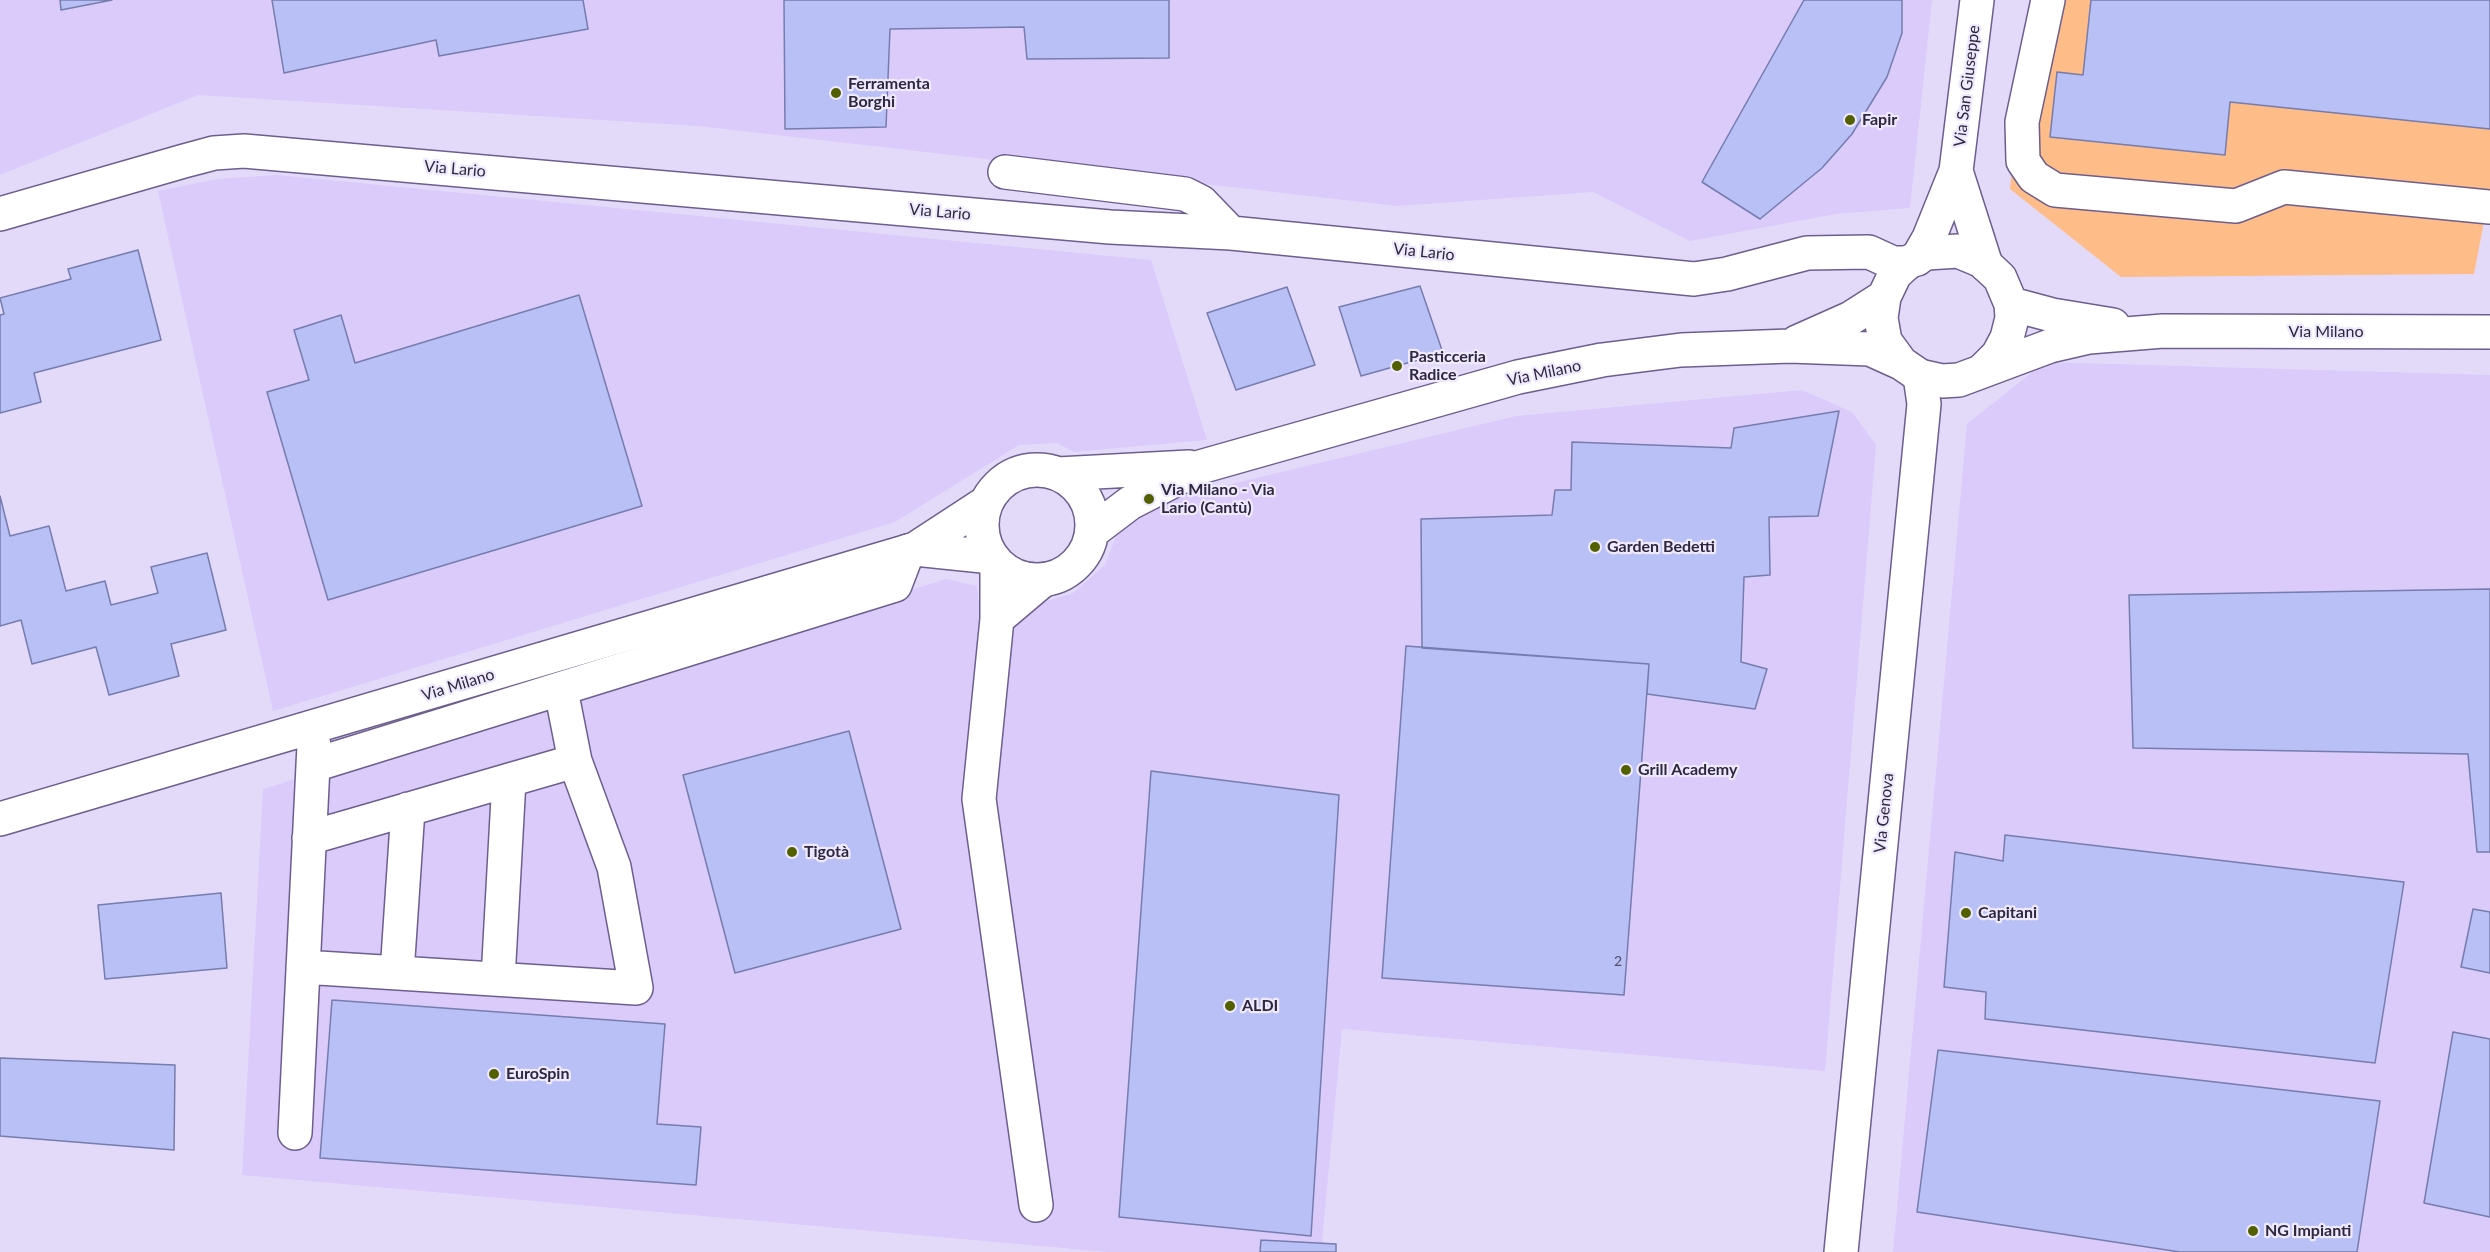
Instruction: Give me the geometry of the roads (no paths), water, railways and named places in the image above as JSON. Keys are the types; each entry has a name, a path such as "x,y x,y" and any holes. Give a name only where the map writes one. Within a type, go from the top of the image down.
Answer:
{"street":[{"name":"Via San Giuseppe","path":"1896,272 1929,238 1956,171 1977,0"},
{"path":"2048,0 2022,122 2023,161 2034,177 2055,190 2236,206 2284,187 2490,207"},
{"name":"Via Lario","path":"0,214 204,156 244,151 1110,227 1231,233 1694,279 1727,274 1807,253 1869,252 1896,272"},
{"name":"Via San Giuseppe","path":"1956,171 1986,265"},
{"path":"1005,172 1185,194 1201,201 1231,233"},
{"path":"1958,251 1986,265 2000,278 2011,304 2007,338 1998,355 1984,369 1959,380 1922,381 1885,341 1881,318 1896,272 1927,253 1958,251"},
{"name":"Via Milano","path":"1790,346 1851,318 1896,272"},
{"name":"Via Milano","path":"2011,304 2076,320 2163,331"},
{"name":"Via Milano","path":"1984,369 2050,346 2089,337 2163,331 2490,333"},
{"name":"Via Milano","path":"1093,531 1130,503 1200,467 1518,377 1602,360 1681,350 1790,346 1870,349 1922,381"},
{"name":"Via Genova","path":"1841,1252 1922,381"},
{"name":"Via Milano","path":"1059,474 1200,467"},
{"path":"994,560 1010,574 1026,580 1042,581 1060,576 1076,565 1087,549 1093,531 1092,513 1085,496 1073,483 1059,474 1042,470 1025,471 1010,477 997,488 987,502 983,530 984,539 994,560 997,619 979,799 1036,1205"},
{"name":"Via Milano","path":"0,819 315,728 911,550 987,502"},
{"path":"314,765 895,585 911,550"},
{"name":"Via Milano","path":"911,550 994,560"},
{"path":"997,619 1042,581"},
{"path":"303,967 636,988 614,867 575,761 561,690"},
{"path":"295,1133 315,728"},
{"path":"310,835 575,761"},
{"path":"498,979 509,780"},
{"path":"397,973 408,809"}],"place":[{"name":"Ferramenta Borghi","path":"836,93"},
{"name":"Fapir","path":"1850,120"},
{"name":"Pasticceria Radice","path":"1397,366"},
{"name":"Via Milano - Via Lario (Cantù)","path":"1149,499"},
{"name":"Garden Bedetti","path":"1595,547"},
{"name":"Grill Academy","path":"1626,770"},
{"name":"Tigotà","path":"792,852"},
{"name":"Capitani","path":"1966,913"},
{"name":"ALDI","path":"1230,1006"},
{"name":"EuroSpin","path":"494,1074"},
{"name":"NG Impianti","path":"2253,1231"}]}
